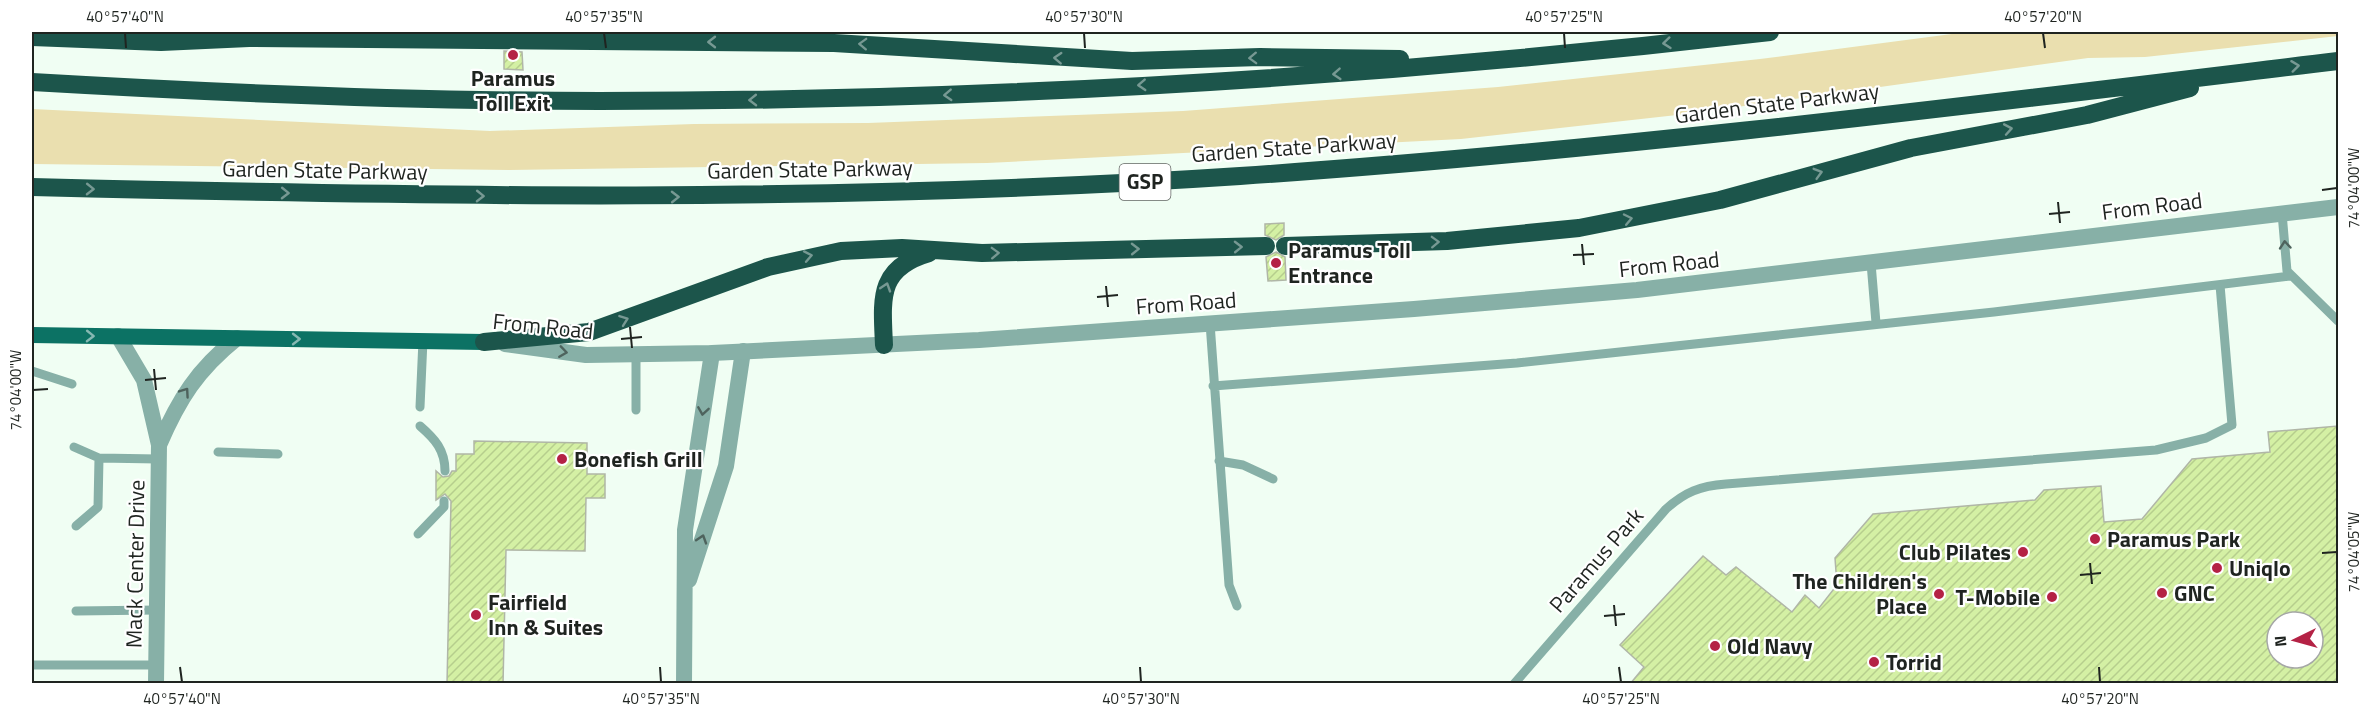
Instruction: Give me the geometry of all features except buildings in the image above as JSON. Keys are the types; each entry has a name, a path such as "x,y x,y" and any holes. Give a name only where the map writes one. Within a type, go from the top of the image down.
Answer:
{"highway":[{"path":"204,32 249,38"},
{"path":"32,82 262,94 442,99 713,100 927,95 1279,78 1500,60 1770,32"},
{"path":"32,37 161,42 249,38 834,43 1122,61 1260,57 1500,60"},
{"name":"Garden State Parkway","path":"32,187 583,197 900,192 1126,183 1578,149 2338,61"},
{"path":"1285,246 1448,241 1579,228 1720,200 1911,148 2087,115 2252,71"},
{"path":"484,342 589,332 744,274 814,255 869,249 982,253 1266,246"},
{"path":"884,345 882,305 890,277 906,261 937,251"}],"main road":[{"name":"From Road","path":"32,335 484,342"}],"street":[{"name":"From Road","path":"484,342 586,355 636,356 884,345 1210,323 1625,291 2338,207"},
{"name":"Mack Center Drive","path":"118,336 144,380 159,452 156,684"},
{"name":"Mack Center Drive","path":"159,452 185,392 206,366 237,339"},
{"path":"684,595 726,466 742,351"},
{"path":"684,684 685,530 712,353"}],"lane":[{"path":"2282,213 2287,271 2338,321"},
{"path":"1871,262 1876,323"},
{"path":"1213,386 1518,363 2290,276"},
{"name":"Paramus Park","path":"1514,684 1666,509 1685,493 1694,489 1726,484 2156,450 2206,438 2232,425 2220,285"},
{"path":"1210,323 1228,585 1237,606"},
{"path":"420,407 423,340"},
{"path":"636,356 636,410"},
{"path":"32,371 72,384"},
{"path":"420,426 434,438 445,457 445,471"},
{"path":"74,447 99,458 159,452"},
{"path":"218,452 278,454"},
{"path":"76,526 98,507 99,458"},
{"path":"1219,461 1243,465 1274,479"},
{"path":"418,534 444,507 444,501"},
{"path":"76,611 157,610"},
{"path":"32,665 156,665"}],"shaded area":[{"path":"1967,32 2338,32 2338,36 2145,57 2088,58 1686,114 1461,139 987,163 509,170 32,164 32,109 490,131 694,124 868,123 1183,111 1498,87 1760,59"}],"place":[{"name":"Paramus Toll Exit","path":"513,55"},
{"name":"Paramus Toll Entrance","path":"1276,263"},
{"name":"Bonefish Grill","path":"562,459"},
{"name":"Paramus Park","path":"2095,539"},
{"name":"Club Pilates","path":"2023,552"},
{"name":"Uniqlo","path":"2217,568"},
{"name":"GNC","path":"2162,593"},
{"name":"The Children's Place","path":"1939,594"},
{"name":"T-Mobile","path":"2052,597"},
{"name":"Fairfield Inn & Suites","path":"476,615"},
{"name":"Old Navy","path":"1715,646"},
{"name":"Torrid","path":"1874,662"}]}
